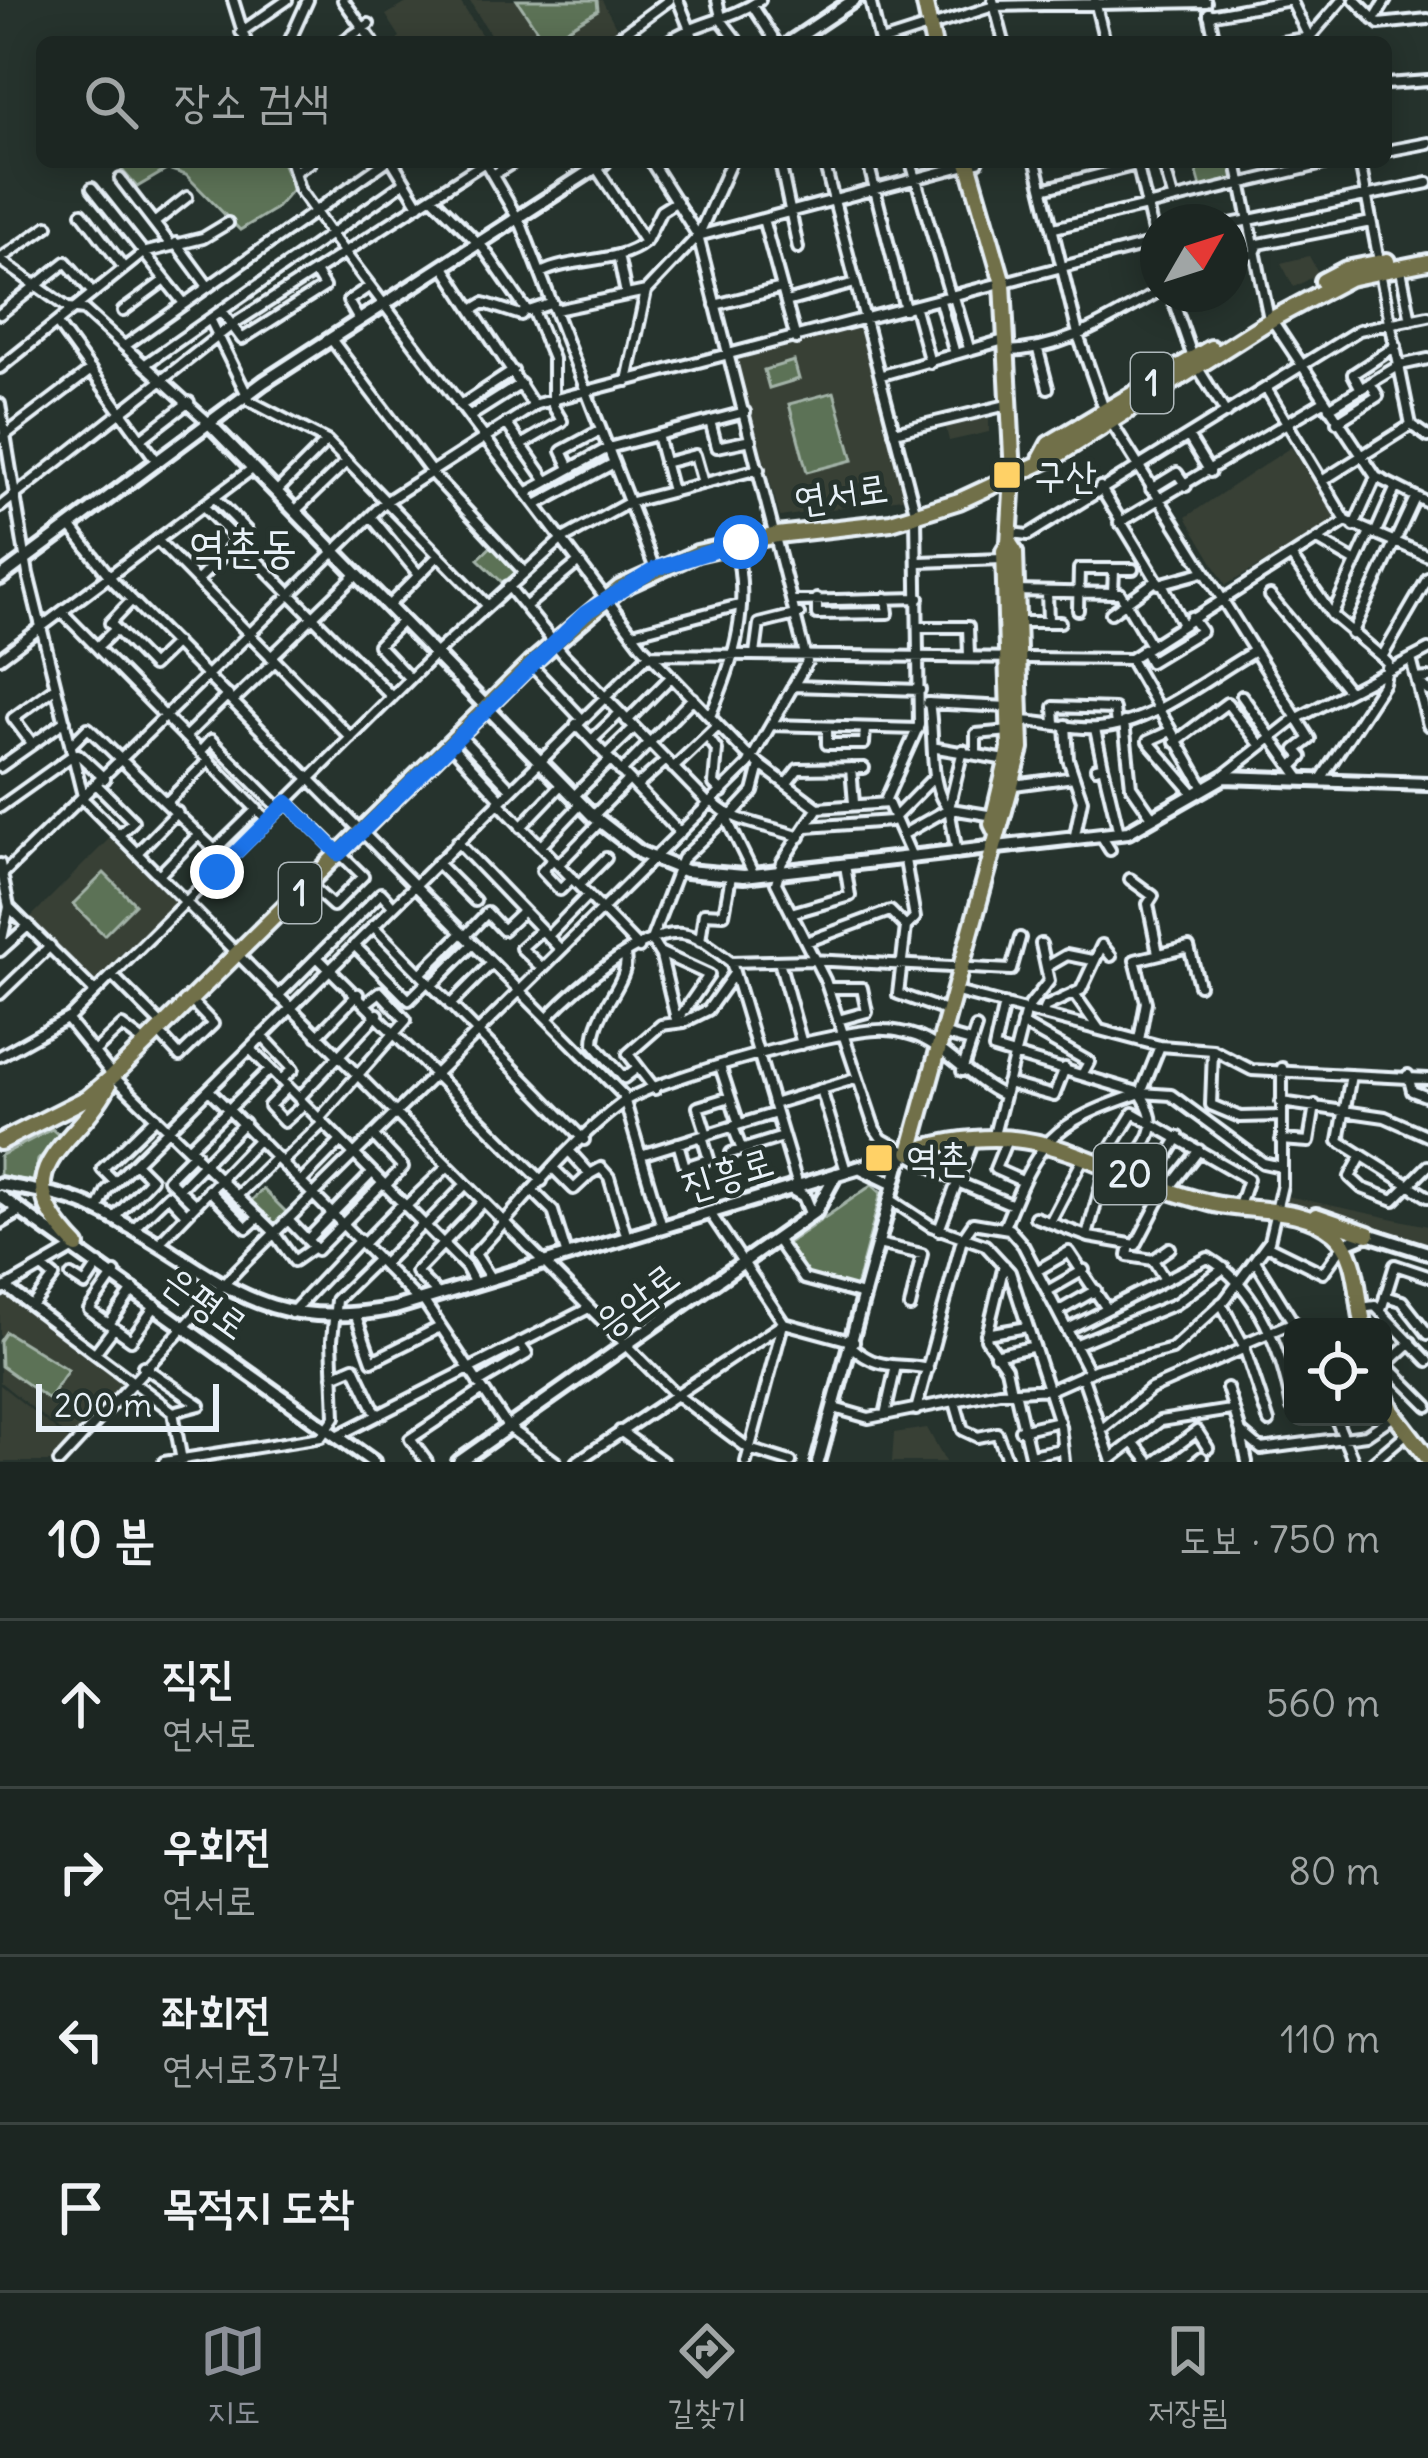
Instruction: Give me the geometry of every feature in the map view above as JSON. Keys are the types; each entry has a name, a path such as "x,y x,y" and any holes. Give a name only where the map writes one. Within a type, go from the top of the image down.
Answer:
{"main road":[{"path":"800,36 854,0"},
{"path":"924,0 931,35"},
{"path":"0,578 208,422 595,168"},
{"path":"973,168 1003,283 1013,475 1004,560 1013,657 1014,785 1004,826 995,824"},
{"name":"연서로","path":"0,1142 87,1098 113,1076 530,664 607,597 655,569 734,544 916,514 1013,475 1041,458 1056,456 1108,417 1270,317 1349,278 1428,253"},
{"name":"연서로","path":"1380,267 1428,262"},
{"path":"208,422 596,819 652,857 679,868 754,875 958,855 1010,843 1102,837 1153,818 1218,779 1428,784"},
{"path":"818,1462 900,1162 910,1152 1009,761 1016,726 1010,707 1017,622 1015,552 1009,538"},
{"path":"77,1246 49,1214 42,1191 50,1154 99,1102 113,1076"},
{"name":"진흥로","path":"0,1184 42,1191 98,1210 221,1287 291,1313 332,1318 421,1301 910,1152 1001,1135 1045,1141 1213,1204 1301,1218 1322,1225 1344,1244"},
{"path":"860,1168 894,1184"},
{"name":"응암로","path":"459,1462 812,1214 841,1173"},
{"path":"794,1187 812,1214"},
{"name":"은평로","path":"0,1196 100,1262 373,1462"},
{"path":"0,1222 19,1211"},
{"path":"1301,1218 1324,1218 1428,1253"},
{"path":"1362,1318 1352,1259 1344,1244 1368,1234"},
{"path":"1392,1408 1428,1458"}],"street":[{"path":"233,0 243,36"},
{"path":"293,36 308,0"},
{"path":"343,0 370,36"},
{"path":"620,36 669,0"},
{"path":"678,0 693,36"},
{"path":"717,0 722,21 733,36"},
{"path":"870,0 879,36"},
{"path":"1209,15 1291,0 1309,36"},
{"path":"1313,36 1342,0"},
{"path":"1355,0 1374,20 1393,25 1428,20"},
{"path":"1374,20 1386,0"},
{"path":"931,35 994,3 1206,1 1214,36"},
{"path":"244,36 282,2"},
{"path":"1095,2 1101,36"},
{"path":"676,36 689,27 722,21 742,6 756,3 773,36"},
{"path":"994,3 1002,36"},
{"path":"351,36 366,26"},
{"path":"1392,84 1428,81"},
{"path":"1392,151 1423,144"},
{"path":"293,168 330,233 561,540 671,677 756,761 818,808 885,801"},
{"path":"126,345 380,168"},
{"path":"394,168 419,205"},
{"path":"0,507 232,325 476,168"},
{"path":"488,168 518,218 555,307 655,569"},
{"path":"493,176 505,168"},
{"path":"602,168 645,242"},
{"path":"655,168 698,236 807,654 756,761 753,791 679,868 652,941 676,1020"},
{"path":"626,381 646,291 698,236 728,168"},
{"path":"781,168 798,248"},
{"path":"825,168 916,514 920,690 937,748 933,778 942,804 995,824"},
{"path":"869,168 930,363"},
{"path":"912,168 948,298 969,348"},
{"path":"698,236 953,168"},
{"path":"1038,168 1065,267 1078,338 1108,417 1251,653 1310,740 1296,750 1303,758 1293,766"},
{"path":"1043,189 1122,168"},
{"path":"1141,168 1144,204"},
{"path":"1165,168 1173,197"},
{"path":"1239,168 1245,204"},
{"path":"1148,204 1301,168"},
{"path":"1361,168 1412,425 1428,437"},
{"path":"120,179 207,285"},
{"path":"147,363 405,182"},
{"path":"1428,184 1248,219 1270,317 1300,366 1376,477 1428,503"},
{"path":"92,188 183,302"},
{"path":"432,196 479,244 529,309 554,359 562,422 521,445"},
{"path":"154,223 187,197"},
{"path":"541,274 566,260 618,254 645,242 661,211 677,201"},
{"path":"1054,228 1140,206"},
{"path":"82,213 124,268"},
{"path":"764,219 796,339"},
{"path":"1248,256 1259,244 1371,222"},
{"path":"0,368 142,253 203,238 228,223"},
{"path":"48,226 0,259 126,345 208,422"},
{"path":"0,950 9,907 1,869 84,800 385,502 484,436 534,406 1140,250"},
{"path":"618,254 626,294"},
{"path":"0,314 66,262 92,292"},
{"path":"444,267 534,406"},
{"path":"1400,268 1411,320"},
{"path":"221,311 242,339 324,286 315,272"},
{"path":"123,311 164,280"},
{"path":"786,302 855,283"},
{"path":"359,320 348,302 370,286"},
{"path":"715,305 782,288"},
{"path":"474,309 484,302 521,314 646,291"},
{"path":"948,298 955,353"},
{"path":"882,375 969,348 1038,350 1078,338 1140,302"},
{"path":"1178,312 1195,362 1226,413"},
{"path":"1009,538 1028,535 1359,330 1428,316"},
{"path":"210,320 250,401 327,441 486,604"},
{"path":"58,325 156,460"},
{"path":"331,339 430,472 524,572"},
{"path":"1337,422 1378,396 1353,374 1396,346"},
{"path":"1038,350 1048,388"},
{"path":"1119,523 1400,365 1428,359"},
{"path":"3,437 91,370"},
{"path":"460,406 513,371"},
{"path":"469,417 521,384"},
{"path":"1266,388 1350,523 1428,556"},
{"path":"141,439 189,402"},
{"path":"0,404 26,558 84,800 234,956 674,1393 749,1449 790,1462"},
{"path":"895,432 1007,406"},
{"path":"526,493 608,448 745,412"},
{"path":"710,421 717,448 751,440"},
{"path":"506,423 547,480"},
{"path":"1322,481 1412,425"},
{"path":"570,468 562,451 601,430"},
{"path":"656,435 672,491"},
{"path":"1188,436 1210,472"},
{"path":"276,492 327,441"},
{"path":"664,463 694,454 703,483"},
{"path":"295,511 346,462"},
{"path":"536,505 614,463"},
{"path":"0,658 252,469"},
{"path":"1,1053 67,1019 486,604 561,540 628,503 759,470"},
{"path":"1151,489 1177,473 1186,486"},
{"path":"98,1210 115,1182 650,654 1130,659 1350,523 1376,477"},
{"path":"0,489 13,479"},
{"path":"1014,591 1120,593 1150,662 1201,632 1161,584 1100,487"},
{"path":"1332,615 1395,489"},
{"path":"197,581 247,531 214,497"},
{"path":"1352,634 1415,498"},
{"path":"203,506 392,697"},
{"path":"370,517 419,574"},
{"path":"69,525 132,600 624,1100 644,1154 662,1227"},
{"path":"1318,540 1356,562"},
{"path":"157,541 351,738"},
{"path":"710,716 736,653 746,587 734,544"},
{"path":"388,606 438,556"},
{"path":"1291,556 1332,615 1382,657 1385,672 1384,683 1321,778"},
{"path":"920,562 1004,560"},
{"path":"525,607 579,562"},
{"path":"1078,610 1079,568 1133,568"},
{"path":"1114,568 1114,593"},
{"path":"1112,613 1161,584 1203,572"},
{"path":"185,737 273,659 357,574"},
{"path":"1382,657 1428,578"},
{"path":"508,586 604,697 727,816 754,875"},
{"path":"1048,593 1048,621"},
{"path":"1270,596 1349,691"},
{"path":"817,599 818,614 887,613 886,597"},
{"path":"796,601 920,599"},
{"path":"132,600 110,623 152,666 176,643"},
{"path":"633,633 741,605"},
{"path":"62,612 268,820"},
{"path":"755,654 759,624 799,614"},
{"path":"403,620 378,645 410,679"},
{"path":"1017,622 1060,622"},
{"path":"918,627 968,627 969,655"},
{"path":"97,647 116,629"},
{"path":"1218,779 1294,719 1428,650"},
{"path":"976,752 976,734 1016,726 1120,724 1251,653"},
{"path":"1130,659 1199,791"},
{"path":"1411,659 1428,725"},
{"path":"530,664 592,740 680,833"},
{"path":"592,740 627,720 671,677"},
{"path":"1416,679 1428,678"},
{"path":"1416,679 1428,691"},
{"path":"793,686 920,690"},
{"path":"32,743 14,718 56,687"},
{"path":"1241,696 1300,778"},
{"path":"621,772 693,698"},
{"path":"924,703 1010,707"},
{"path":"885,801 918,729 924,703"},
{"path":"1175,742 1227,703 1261,746"},
{"path":"1074,840 1082,800 1054,707 1114,709 1131,786 1153,818"},
{"path":"541,846 608,758 627,720"},
{"path":"0,767 64,721"},
{"path":"771,724 918,729"},
{"path":"606,858 560,890 542,872 633,784 669,764 718,725"},
{"path":"0,807 72,750 88,728 227,862"},
{"path":"827,728 827,744 864,744 865,728"},
{"path":"1095,728 1100,767 1119,833"},
{"path":"1168,732 1148,741 1161,761 1199,791"},
{"path":"707,736 717,750 714,784 722,792"},
{"path":"200,752 211,740 363,876 333,906 309,884"},
{"path":"454,740 511,789"},
{"path":"454,740 521,826 639,948"},
{"path":"937,748 960,748 1009,761"},
{"path":"958,855 950,808 960,748"},
{"path":"72,750 133,821 119,835"},
{"path":"167,802 208,760"},
{"path":"58,1462 143,1366 273,1234 652,857 756,761"},
{"path":"851,768 854,803"},
{"path":"788,783 798,769 864,768"},
{"path":"1014,785 1074,777"},
{"path":"807,827 896,818 933,778"},
{"path":"521,826 561,784"},
{"path":"885,801 903,834 915,918 906,927 900,997 946,1011"},
{"path":"215,850 257,808"},
{"path":"818,808 776,883 828,988 882,1138 959,1183 1013,1204"},
{"path":"903,834 950,808"},
{"path":"137,853 177,812"},
{"path":"727,816 763,822 800,837"},
{"path":"159,875 199,834"},
{"path":"1102,837 1110,850"},
{"path":"458,842 560,950"},
{"path":"437,863 475,901"},
{"path":"791,913 850,896 845,865"},
{"path":"700,940 704,913 724,914 731,876"},
{"path":"1130,879 1153,896 1148,904 1158,953"},
{"path":"278,996 381,893 394,906"},
{"path":"542,968 521,948 588,895"},
{"path":"9,907 95,992"},
{"path":"354,945 409,1000 463,934 487,913 503,930 523,910"},
{"path":"806,943 890,911 906,927"},
{"path":"0,950 29,925"},
{"path":"373,926 584,1140"},
{"path":"547,1018 590,976 674,934 700,940 731,962 1011,970 1020,938"},
{"path":"426,981 473,944"},
{"path":"1022,1181 995,1169 1003,1095 1026,1010 1049,981 1041,944"},
{"path":"1042,1014 1045,1007 1075,995 1102,945 1111,956"},
{"path":"0,994 50,946"},
{"path":"1139,1041 1146,1002 1135,960 1189,946 1199,985"},
{"path":"658,952 709,975 676,1020"},
{"path":"1048,966 1067,955 1092,960"},
{"path":"587,1059 596,1048 597,1017 628,964 625,956"},
{"path":"317,957 542,1181"},
{"path":"778,961 802,1044"},
{"path":"731,962 794,1187"},
{"path":"450,1005 492,963"},
{"path":"112,975 157,1035 180,1056 213,1024 191,1001"},
{"path":"655,1089 628,1054 661,1025 709,1010 733,975"},
{"path":"828,988 862,988 868,1012 838,1020"},
{"path":"951,990 1160,1046 1213,1050 1252,1070 1428,1079"},
{"path":"238,1196 321,1121 406,1020 380,992 366,1003"},
{"path":"316,1036 358,994"},
{"path":"1075,995 1100,1030"},
{"path":"1004,1004 994,1048 1141,1093 1171,1095 1263,1163 1281,1167"},
{"path":"262,1036 292,1069 269,1106 284,1122 378,1014"},
{"path":"67,1019 113,1076 259,1217 294,1261 372,1173"},
{"path":"1022,1024 1089,1062 1083,1073"},
{"path":"94,1052 122,1026 157,1035"},
{"path":"962,1071 976,1028"},
{"path":"491,1279 475,1254 624,1100 802,1044 883,1029 922,1038 962,1071 1003,1095"},
{"path":"940,1034 971,1042"},
{"path":"1004,1228 1022,1181 1045,1141 1060,1127 1141,1093 1160,1046"},
{"path":"250,1048 424,1225 475,1284"},
{"path":"596,1048 624,1078 637,1068"},
{"path":"1213,1050 1210,1105 1240,1117 1281,1117"},
{"path":"1006,1083 1054,1096 1065,1068"},
{"path":"834,1408 869,1418 1013,1391 1048,1390 1086,1374 1161,1355 1221,1303 1266,1245 1278,1211 1282,1068"},
{"path":"195,1205 169,1179 229,1108 270,1069"},
{"path":"721,1069 742,1150"},
{"path":"1351,1075 1339,1141 1428,1197"},
{"path":"1408,1075 1412,1090 1428,1097"},
{"path":"644,1154 736,1126 858,1078"},
{"path":"208,1090 421,1301 508,1427 556,1462"},
{"path":"821,1090 841,1173"},
{"path":"1141,1093 1155,1124"},
{"path":"678,1143 685,1167 709,1159 698,1107 730,1097"},
{"path":"1281,1102 1384,1117 1428,1136"},
{"path":"1281,1140 1309,1142 1315,1105"},
{"path":"1087,1236 1111,1148 1133,1113 1248,1179 1239,1206"},
{"path":"115,1182 102,1169 156,1117"},
{"path":"178,1189 244,1123"},
{"path":"1125,1172 1155,1124"},
{"path":"311,1244 343,1223 404,1167 374,1136"},
{"path":"731,1153 783,1137"},
{"path":"938,1230 974,1137"},
{"path":"1151,1182 1179,1137"},
{"path":"157,1245 259,1138"},
{"path":"301,1182 341,1141"},
{"path":"1035,1217 1087,1236 1136,1245 1199,1150"},
{"path":"571,1153 590,1174"},
{"path":"1050,1222 1085,1155"},
{"path":"1362,1155 1350,1177 1362,1188 1394,1200 1428,1166"},
{"path":"114,1218 151,1179 135,1162"},
{"path":"291,1313 361,1242 447,1167"},
{"path":"554,1169 574,1189 601,1168 609,1177 628,1238"},
{"path":"332,1432 332,1318 337,1300 465,1185"},
{"path":"209,1190 247,1228 259,1217"},
{"path":"532,1190 554,1211 567,1256"},
{"path":"134,1229 167,1195 186,1214"},
{"path":"890,1199 938,1230 986,1245 1004,1265 1023,1303 1031,1347 1059,1421 1064,1462"},
{"path":"439,1295 416,1272 482,1203"},
{"path":"710,1213 784,1323 853,1345 866,1360 895,1370 911,1365 928,1369"},
{"path":"288,1220 311,1244"},
{"path":"916,1410 962,1239 974,1223 1004,1228 1038,1270 1077,1344 1112,1461 1160,1421 1231,1409"},
{"path":"775,1237 804,1279 864,1295"},
{"path":"878,1244 922,1254 910,1307"},
{"path":"1130,1244 1128,1256 1153,1260 1170,1248"},
{"path":"1266,1245 1323,1273 1344,1244"},
{"path":"3,1289 77,1246"},
{"path":"1038,1270 1070,1252 1107,1309"},
{"path":"1070,1328 1204,1257 1241,1281 1268,1332 1284,1383"},
{"path":"1153,1260 1164,1278"},
{"path":"71,1276 85,1285 100,1262"},
{"path":"1256,1262 1291,1318"},
{"path":"1004,1265 986,1334 994,1355 1006,1368 1030,1455 1062,1449"},
{"path":"1381,1310 1395,1265 1428,1276"},
{"path":"32,1306 54,1277 43,1268"},
{"path":"1077,1344 1175,1304 1224,1268"},
{"path":"1049,1290 1084,1270"},
{"path":"115,1273 89,1310 131,1340 157,1304"},
{"path":"95,1353 135,1288"},
{"path":"3,1289 173,1412 182,1461"},
{"path":"1060,1310 1096,1290"},
{"path":"1385,1296 1402,1301 1428,1334"},
{"path":"1221,1303 1244,1346 1269,1422"},
{"path":"1360,1308 1381,1310 1428,1360"},
{"path":"164,1462 321,1437 377,1415 591,1310"},
{"path":"356,1316 372,1361 440,1328"},
{"path":"584,1460 674,1393 784,1323"},
{"path":"746,1462 784,1323"},
{"path":"1102,1429 1150,1389 1284,1327"},
{"path":"986,1334 1027,1328"},
{"path":"1392,1360 1411,1342"},
{"path":"427,1462 410,1439 527,1354 519,1343"},
{"path":"994,1355 1031,1347"},
{"path":"143,1366 200,1406 173,1412"},
{"path":"334,1376 354,1367 377,1415"},
{"path":"885,1415 895,1370"},
{"path":"1392,1373 1428,1406"},
{"path":"1227,1388 1247,1462"},
{"path":"955,1402 963,1430 978,1437 997,1433 1008,1462"},
{"path":"1194,1415 1202,1456"},
{"path":"1241,1432 1261,1449 1274,1450 1366,1435 1395,1415"},
{"path":"1021,1430 1059,1421"},
{"path":"1339,1426 1354,1462"},
{"path":"620,1431 663,1462"},
{"path":"1133,1442 1152,1462 1197,1431"},
{"path":"1373,1462 1415,1437"},
{"path":"232,1451 236,1462"}],"shaded area":[{"path":"412,0 459,0 482,36 399,36 386,15"},
{"path":"469,0 602,0 618,31 611,36 491,36"},
{"path":"1309,256 1319,274 1294,287 1281,263"},
{"path":"864,324 908,497 780,517 735,358"},
{"path":"989,408 989,432 949,441 944,419"},
{"path":"1291,447 1339,521 1226,585 1186,517"},
{"path":"110,838 176,904 94,985 29,919"},
{"path":"1282,1195 1428,1226 1428,1246 1316,1219 1282,1205"},
{"path":"7,1290 126,1380 72,1440 0,1382 0,1293"},
{"path":"0,1385 70,1441 53,1462 0,1462"},
{"path":"927,1428 946,1462 892,1462 894,1433"}],"green space":[{"path":"517,0 597,0 598,10 555,36 541,36"},
{"path":"120,168 284,168 293,189 275,209 240,230 186,175 168,169 137,187"},
{"path":"1196,168 1234,168 1236,178 1201,187"},
{"path":"794,361 799,379 769,388 764,370"},
{"path":"834,392 853,460 807,472 789,404"},
{"path":"496,542 523,573 507,587 478,559"},
{"path":"104,873 135,904 104,935 73,904"},
{"path":"52,1129 60,1136 38,1160 33,1181 0,1176 0,1156"},
{"path":"872,1185 881,1193 856,1287 808,1277 785,1245"},
{"path":"263,1189 287,1213 273,1227 249,1203"},
{"path":"6,1332 68,1370 48,1399 1,1366 0,1341"}],"place":[{"name":"구산","path":"1007,475"},
{"name":"역촌","path":"879,1158"}],"district":[{"name":"역촌동","path":"243,546"}],"route":[{"path":"217,872 287,802 339,854 585,613 655,569 741,542"}]}
